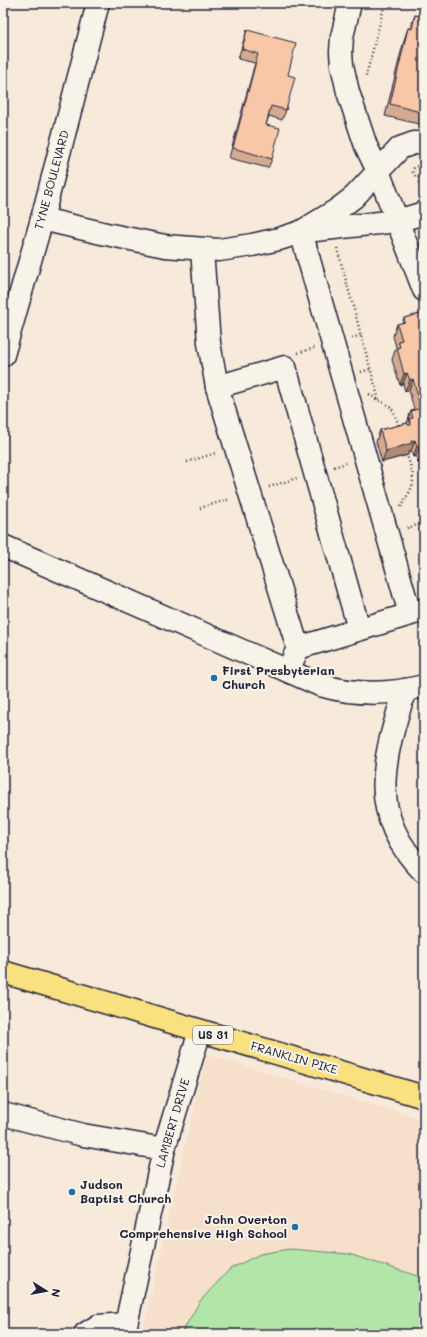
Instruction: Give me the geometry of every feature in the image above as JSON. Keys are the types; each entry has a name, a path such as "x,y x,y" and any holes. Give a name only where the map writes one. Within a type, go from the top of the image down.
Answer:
{"main road":[{"name":"FRANKLIN PIKE","path":"3,972 424,1097"}],"street":[{"name":"TYNE BOULEVARD","path":"3,355 42,219 98,3"},
{"path":"350,3 342,37 342,65 348,92 366,146 378,171 424,290"},
{"path":"301,232 346,204 400,148 414,143 424,143"},
{"path":"42,219 153,244 202,250 219,250 252,245 301,232 337,229 359,224 397,220 424,213"},
{"path":"298,648 417,612 366,457 301,232"},
{"path":"202,250 209,343 217,387 298,648 288,671"},
{"path":"217,387 285,367 359,629"},
{"path":"3,546 320,685 345,691 382,693 414,688"},
{"path":"414,688 390,739 386,760 385,793 390,821 396,836 424,872"},
{"name":"LAMBERT DRIVE","path":"125,1329 164,1150 200,1031"},
{"path":"3,1114 84,1135 164,1150"},
{"path":"85,1334 98,1326 125,1329"}],"path":[{"path":"365,80 386,3"},
{"path":"424,169 422,166 417,166 414,168 413,172 416,177 421,178 424,175"},
{"path":"336,248 380,400"},
{"path":"356,373 371,369"},
{"path":"365,390 387,403 393,409 399,429"},
{"path":"187,462 235,447"},
{"path":"401,510 413,482 407,455"},
{"path":"200,508 366,457"},
{"path":"402,529 423,523 424,529"}],"shaded area":[{"name":"John Overton Comprehensive High School","path":"206,1054 424,1120 424,1334 142,1334"}],"green space":[{"path":"290,1249 349,1254 424,1278 424,1334 181,1334 200,1301 230,1269 260,1254"}],"building":[{"path":"415,15 424,17 424,113 390,104 408,28 412,29"},
{"path":"247,30 296,43 288,75 295,77 286,110 271,106 266,125 280,128 272,159 233,148 258,54 242,49"},
{"path":"424,313 424,451 422,452 420,445 417,446 415,440 411,441 412,443 386,451 380,430 407,423 408,425 411,425 409,419 413,418 411,411 421,408 413,379 410,380 407,373 404,374 397,348 400,347 398,341 402,340 397,324 405,322 404,318"}],"place":[{"name":"First Presbyterian Church","path":"214,678"},
{"name":"Judson Baptist Church","path":"72,1192"},
{"name":"John Overton Comprehensive High School","path":"295,1227"}]}
